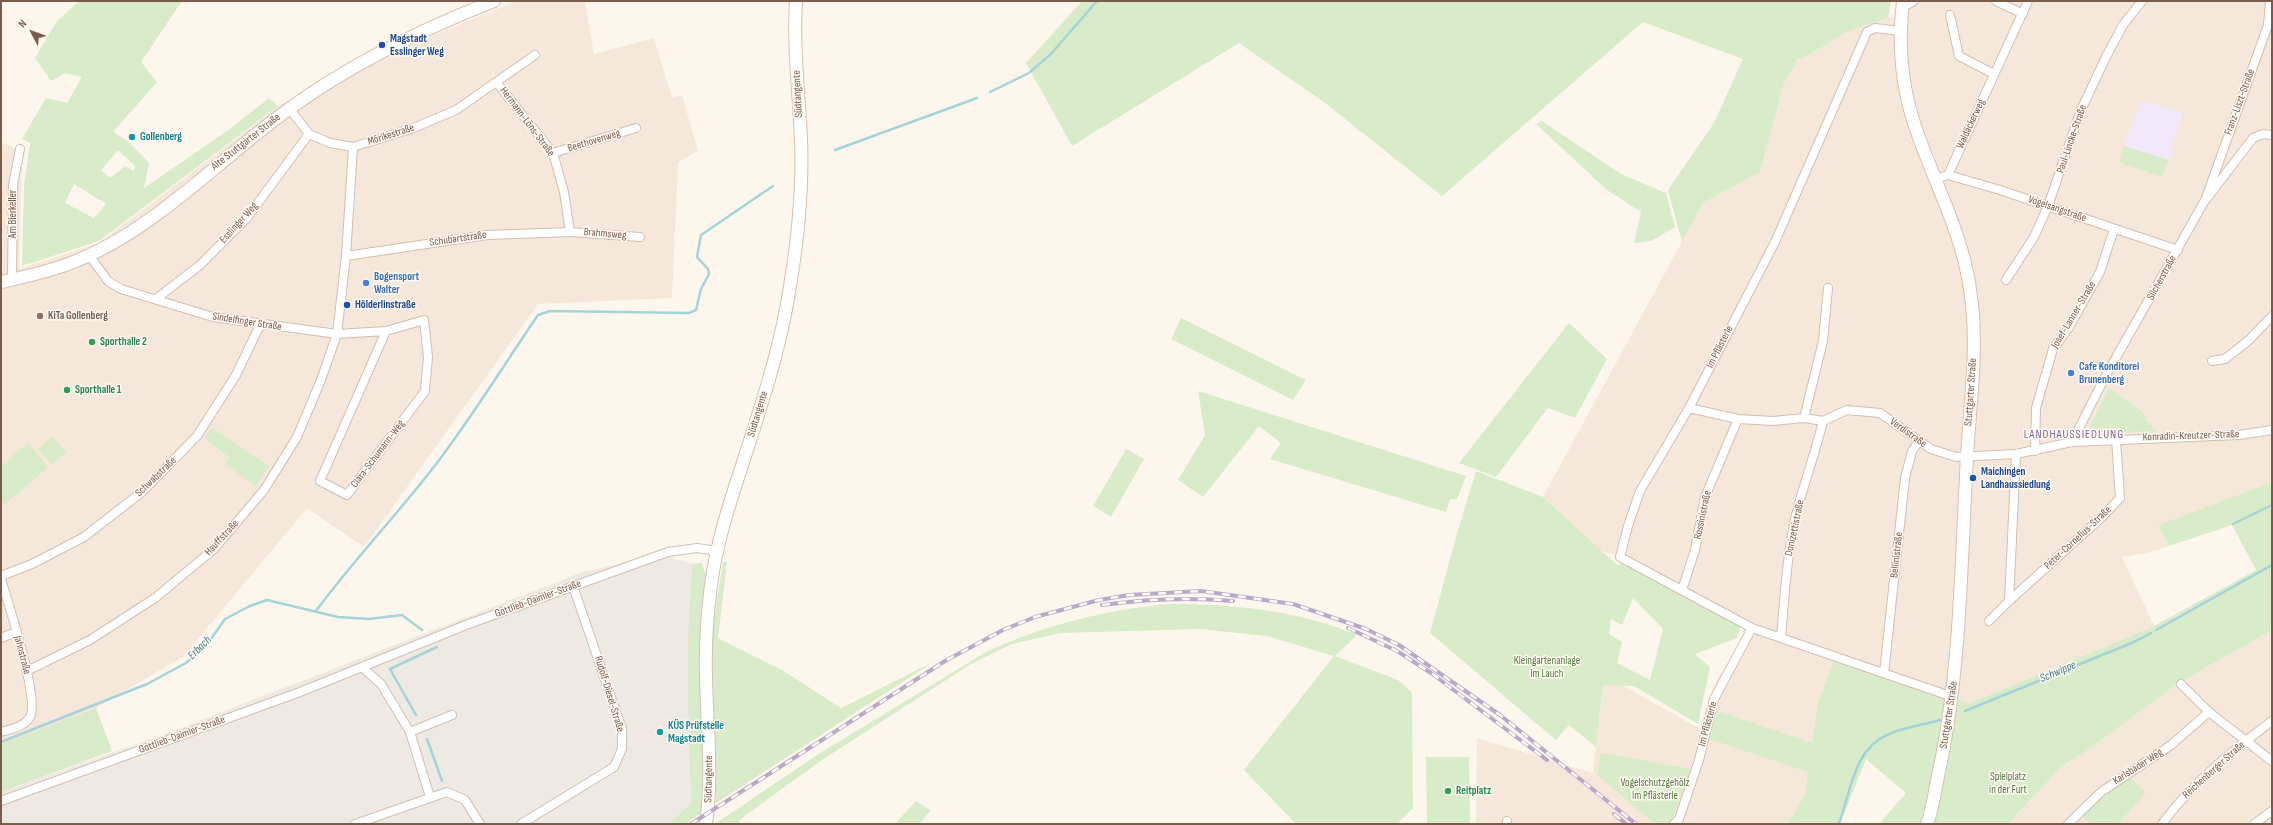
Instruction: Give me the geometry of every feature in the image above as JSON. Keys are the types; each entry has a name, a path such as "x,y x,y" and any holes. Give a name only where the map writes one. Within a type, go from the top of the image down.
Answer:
{"main road":[{"name":"Alte Stuttgarter Straße","path":"7,281 70,263 89,255 142,223 289,108 325,85 396,44 433,26 494,1"},
{"name":"Südtangente","path":"706,824 710,776 706,646 712,582 717,551 734,488 770,376 790,287 799,207 801,160 796,52 796,1"},
{"name":"Stuttgarter Straße","path":"1903,4 1900,31 1902,67 1906,94 1914,124 1960,246 1970,289 1973,375 1953,697 1935,787 1935,802 1927,824"},
{"name":"Stuttgarter Straße","path":"1918,824 1927,800 1935,787"}],"street":[{"name":"Stuttgarter Straße","path":"1903,4 1914,1"},
{"path":"1996,1 2023,14"},
{"name":"Waldäckerweg","path":"1948,175 2028,1"},
{"name":"Paul-Lincke-Straße","path":"2006,280 2034,237 2048,206 2084,103 2123,25 2142,1"},
{"name":"Franz-Liszt-Straße","path":"2204,202 2270,26 2270,1"},
{"path":"1950,15 1959,56 1994,74"},
{"name":"Im Pflästerle","path":"1900,31 1875,28 1867,32 1775,242 1689,408 1640,491 1628,526 1620,557 1752,628 1953,697"},
{"name":"Mörikestraße","path":"289,108 309,134 330,144 353,146 411,129 456,110 497,83 501,78 535,55"},
{"name":"Hermann-Löns-Straße","path":"497,83 553,153 564,192 570,232"},
{"name":"Beethovenweg","path":"553,153 636,128"},
{"name":"Esslinger Weg","path":"156,299 200,265 246,219 309,134"},
{"name":"Silcherstraße","path":"2072,442 2105,377 2204,202 2253,138 2263,134 2272,135"},
{"path":"337,334 346,256 353,146"},
{"name":"Am Bierkeller","path":"7,281 13,185 20,149"},
{"path":"1936,179 1948,175"},
{"name":"Vogelsangstraße","path":"1948,175 2048,206 2178,250"},
{"name":"Josef-Lanner-Straße","path":"2035,451 2036,408 2053,349 2068,329 2100,272 2114,229"},
{"name":"Schubartstraße","path":"346,256 487,235 570,232"},
{"name":"Brahmsweg","path":"570,232 640,237"},
{"name":"Sindelfinger Straße","path":"89,255 108,281 121,289 213,317 260,325 337,334 386,331 424,320"},
{"path":"1804,418 1823,341 1828,288"},
{"path":"2212,361 2225,359 2248,340 2272,316"},
{"name":"Clara-Schumann-Weg","path":"386,331 320,482 347,494 425,391 428,356 424,320"},
{"name":"Schwabstraße","path":"1,576 32,564 84,537 142,492 197,436 236,375 260,325"},
{"name":"Hauffstraße","path":"27,671 90,640 155,598 214,549 264,490 297,437 321,380 337,334"},
{"path":"1689,408 1738,419 1774,421 1804,418 1823,422"},
{"name":"Verdistraße","path":"1823,422 1847,410 1880,413 1931,449 1949,456 1967,457"},
{"name":"Rossinistraße","path":"1682,590 1696,550 1705,497 1738,419"},
{"name":"Donizettistraße","path":"1781,637 1787,569 1798,508 1823,422"},
{"name":"Konradin-Kreutzer-Straße","path":"1967,457 2016,454 2072,442 2239,435 2272,430"},
{"name":"Peter-Cornelius-Straße","path":"1989,621 2102,517 2120,498 2116,439"},
{"name":"Bellinistraße","path":"1884,673 1905,478 1912,451 1919,441"},
{"path":"2009,601 2016,454"},
{"name":"Gottlieb-Daimler-Straße","path":"1,801 300,692 466,625 668,552 697,548 717,551"},
{"name":"Jahnstraße","path":"1,579 27,671 34,706 30,717 20,727 1,732"},
{"name":"Rudolf-Diesel-Straße","path":"521,824 614,767 622,749 622,729 573,586"},
{"name":"Im Pflästerle","path":"1674,824 1679,819 1699,760 1714,699 1752,628"},
{"path":"1,638 16,632"},
{"path":"362,666 381,684 410,732 430,797"},
{"path":"2181,684 2210,712 2272,761"},
{"name":"Karlsbader Weg","path":"2068,824 2101,792 2171,745 2210,712"},
{"path":"410,732 452,715"},
{"name":"Reichenberger Straße","path":"2162,824 2190,790 2245,741 2272,721"},
{"path":"355,824 447,792 465,800 480,824"},
{"path":"2254,824 2272,811"}],"shaded area":[{"path":"516,1 585,1 594,54 654,38 672,98 682,95 698,151 678,162 672,298 538,304 364,547 307,508 184,656 96,708 112,751 1,792 1,142 22,152 19,269 99,243 279,106 415,43"},
{"path":"1910,1 2272,1 2272,482 2158,525 2169,546 2146,553 2122,557 2154,626 1970,703 1833,661 1818,703 1805,794 1788,824 1476,824 1477,738 1593,773 1604,675 1700,729 1715,682 1742,643 1749,624 1624,557 1601,551 1543,497 1703,203 1760,172 1784,84 1798,58 1804,58 1846,32 1888,18 1908,14"},
{"path":"2141,100 2183,113 2168,160 2124,146"},
{"path":"659,554 692,564 689,597 688,723 691,803 668,824 1,824 1,792 173,731 580,573"},
{"path":"2272,630 2272,824 2008,824 2060,768 2089,749 2177,684"}],"green space":[{"path":"79,1 182,1 141,62 157,82 113,132 129,142 149,163 144,188 227,131 269,98 278,106 99,241 22,266 24,186 30,143 22,139 46,98 67,103 82,77 65,73 51,81 35,58 57,21","holes":["118,150 135,166 134,171 125,166 110,178 101,170","74,184 106,204 94,218 65,203"]},
{"path":"1082,1 1891,1 1888,18 1846,32 1804,58 1798,58 1784,84 1760,172 1703,203 1682,242 1668,190 1714,123 1743,59 1643,22 1442,196 1325,103 1239,43 1072,146 1026,63"},
{"path":"1542,121 1621,174 1666,193 1675,227 1651,241 1634,243 1641,212 1607,190 1536,124"},
{"path":"2124,146 2168,160 2162,177 2119,163"},
{"path":"1181,318 1306,380 1293,400 1171,339"},
{"path":"1569,323 1607,359 1575,418 1548,408 1496,477 1459,463"},
{"path":"2109,388 2142,412 2146,416 2144,419 2157,431 2094,433 2088,430"},
{"path":"1198,391 1466,476 1457,499 1450,499 1446,512 1270,459 1281,443 1259,426 1203,497 1178,480 1205,435"},
{"path":"213,428 269,466 256,486 225,464 230,458 204,438"},
{"path":"52,436 66,452 52,465 38,449"},
{"path":"28,443 48,467 4,505 1,501 1,466"},
{"path":"1126,449 1144,459 1111,517 1093,506"},
{"name":"Kleingartenanlage im Lauch","path":"1476,471 1543,497 1617,565 1627,563 1741,625 1737,638 1695,654 1710,667 1698,724 1634,686 1603,685 1596,747 1569,725 1556,740 1430,633 1456,537","holes":["1633,598 1663,629 1650,680 1617,663 1622,642 1609,634 1611,619 1622,625"]},
{"name":"Spielplatz in der Furt","path":"2272,482 2272,630 2177,684 2089,749 2061,767 2008,824 1879,824 1906,793 1866,759 1840,824 1788,824 1805,794 1808,772 1707,738 1715,710 1812,743 1818,703 1833,661 1970,703 2154,626 2256,570 2232,525 2169,546 2158,525"},
{"path":"723,562 727,562 718,638 782,670 841,708 935,661 716,803 710,669 712,631"},
{"path":"702,563 706,575 700,624 705,811 685,824 668,824 691,803 688,623 692,564"},
{"path":"1169,604 1216,605 1264,610 1310,619 1355,634 1355,637 1335,656 1398,680 1412,693 1413,808 1397,824 1296,824 1244,770 1334,656 1267,636 1200,629 1061,633 1012,644 971,664 822,760 742,818 738,824 715,824 817,755 986,652 1030,634 1075,620 1122,610"},
{"path":"96,708 112,751 1,792 1,744"},
{"name":"Vogelschutzgehölz Im Pflästerle","path":"1601,753 1692,769 1670,824 1655,824 1597,775"},
{"name":"Reitplatz","path":"1426,757 1469,757 1470,824 1427,824"},
{"path":"2128,777 2146,792 2118,824 2091,824 2081,814 2095,800"},
{"path":"916,801 931,810 919,824 895,824"}],"waterway":[{"path":"990,92 1029,73 1051,54 1097,1"},
{"path":"835,150 977,98"},
{"path":"316,611 419,486 447,449 474,412 538,315 550,311 689,313 696,310 701,289 709,274 708,269 697,257 701,235 773,186"},
{"path":"2233,524 2272,505"},
{"name":"Schwippe","path":"2156,630 2272,565"},
{"name":"Erbach","path":"1,742 147,684 186,663 208,643 225,619 250,606 267,600 338,617 369,619 402,615 422,630"},
{"name":"Schwippe","path":"1965,711 2134,642 2151,633"},
{"path":"416,715 390,669 437,647"},
{"name":"Schwippe","path":"1839,823 1850,785 1860,761 1867,751 1876,742 1893,732 1940,720"},
{"path":"427,739 442,781"}],"railway":[{"path":"691,824 945,661 1003,630 1035,617 1099,600 1129,595 1201,591 1293,604 1366,629 1399,645 1500,715 1636,824"},
{"path":"1102,605 1168,599 1233,601"},
{"path":"1348,628 1397,651 1431,673 1547,760"},
{"path":"1614,814 1626,824"}],"place":[{"name":"Magstadt Esslinger Weg","path":"382,45"},
{"name":"Gollenberg","path":"132,137"},
{"name":"Bogensport Walter","path":"366,283"},
{"name":"Hölderlinstraße","path":"347,305"},
{"name":"KiTa Gollenberg","path":"40,316"},
{"name":"Sporthalle 2","path":"92,342"},
{"name":"Cafe Konditorei Brunenberg","path":"2071,373"},
{"name":"Sporthalle 1","path":"67,390"},
{"name":"Maichingen Landhaussiedlung","path":"1973,478"},
{"name":"KÜS Prüfstelle Magstadt","path":"660,732"},
{"name":"Reitplatz","path":"1448,791"}],"district":[{"name":"LANDHAUSSIEDLUNG","path":"2074,435"}]}
